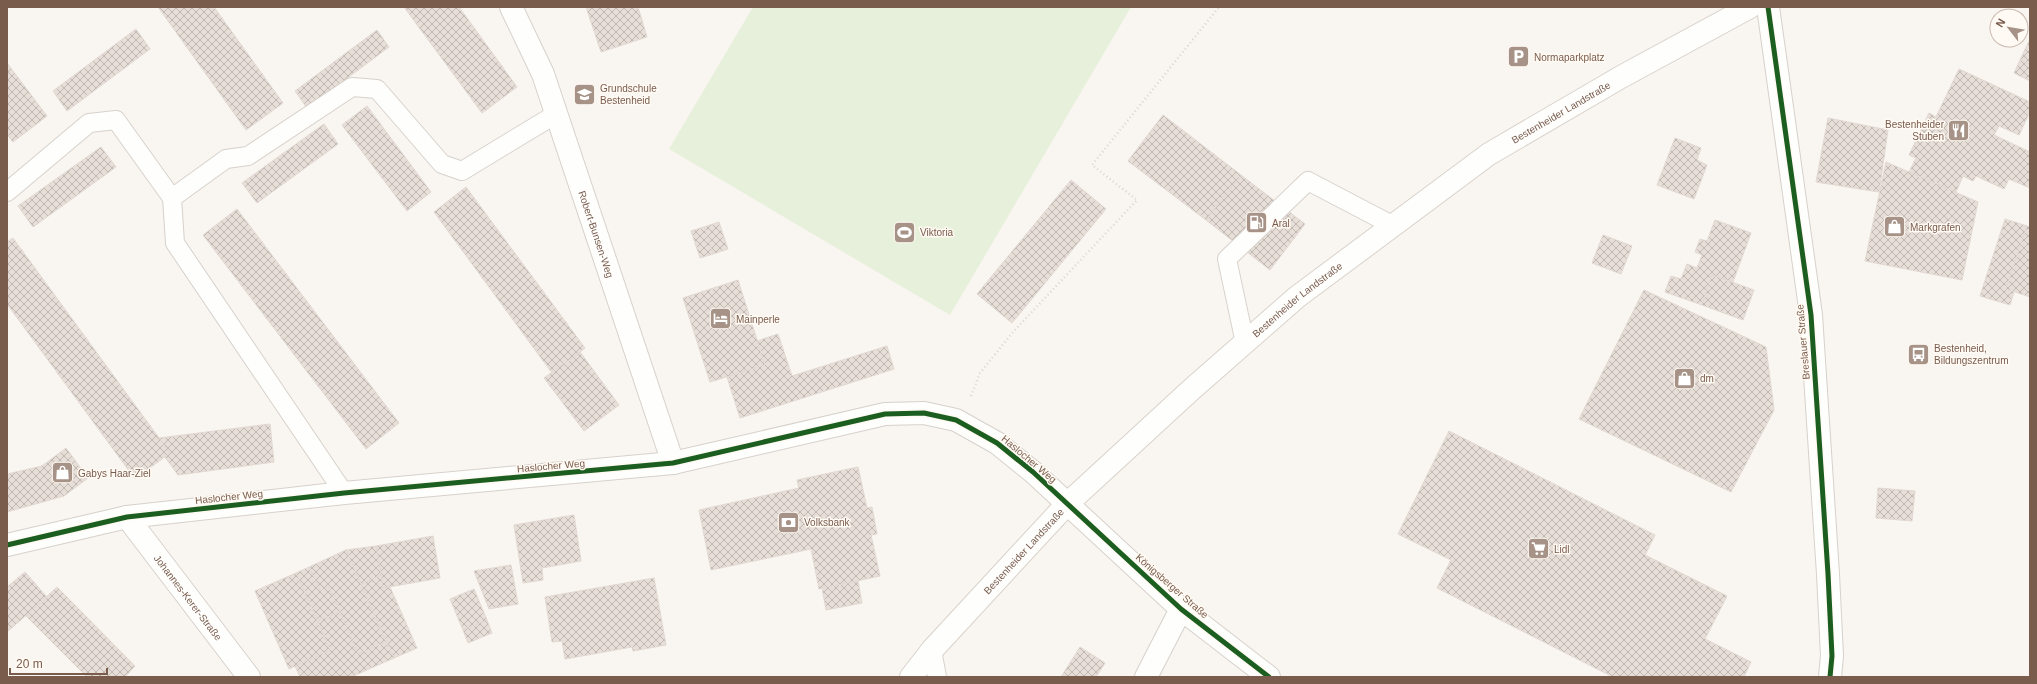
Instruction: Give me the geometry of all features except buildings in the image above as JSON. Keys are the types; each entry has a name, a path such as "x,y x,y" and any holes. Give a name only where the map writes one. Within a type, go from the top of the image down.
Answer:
{"street":[{"name":"Robert-Bunsen-Weg","path":"511,7 543,74 673,464"},
{"name":"Bestenheider Landstraße","path":"911,677 932,650 1067,504 1192,389 1297,297 1489,154 1621,77 1750,7"},
{"name":"Breslauer Straße","path":"1768,7 1811,315 1828,574 1832,656 1830,677"},
{"name":"Haslocher Weg","path":"7,545 127,517 344,493 673,464 885,414 924,413 956,420 997,443 1067,504"},
{"name":"Königsberger Straße","path":"1067,504 1181,609 1269,677"},
{"name":"Johannes-Kerer-Straße","path":"127,517 249,677"},
{"path":"1146,677 1181,609"}],"lane":[{"path":"172,198 226,159 248,156 352,87 377,89 442,164 462,171 556,114"},
{"path":"7,192 89,123 116,120 172,198 175,243 344,493"},
{"path":"1245,344 1227,259 1308,181 1392,225"},
{"path":"932,650 938,677"}],"path":[{"path":"962,423 980,373 1013,332 1137,200 1092,165 1219,7"}],"green space":[{"name":"Viktoria","path":"753,7 1131,7 950,315 669,149"}],"cycle path":[{"path":"1768,7 1811,315 1828,574 1832,656 1830,677"},
{"path":"7,545 127,517 344,493 673,463 885,414 924,413 956,420 997,443 1033,472 1181,609 1269,677"}],"place":[{"name":"Normaparkplatz","path":"1519,57"},
{"name":"Grundschule Bestenheid","path":"585,94"},
{"name":"Bestenheider Stuben","path":"1959,130"},
{"name":"Aral","path":"1257,223"},
{"name":"Markgrafen","path":"1895,227"},
{"name":"Viktoria","path":"904,232"},
{"name":"Mainperle","path":"720,319"},
{"name":"Bestenheid, Bildungszentrum","path":"1919,354"},
{"name":"dm","path":"1684,378"},
{"name":"Gabys Haar-Ziel","path":"63,473"},
{"name":"Volksbank","path":"788,522"},
{"name":"Lidl","path":"1539,549"}]}
